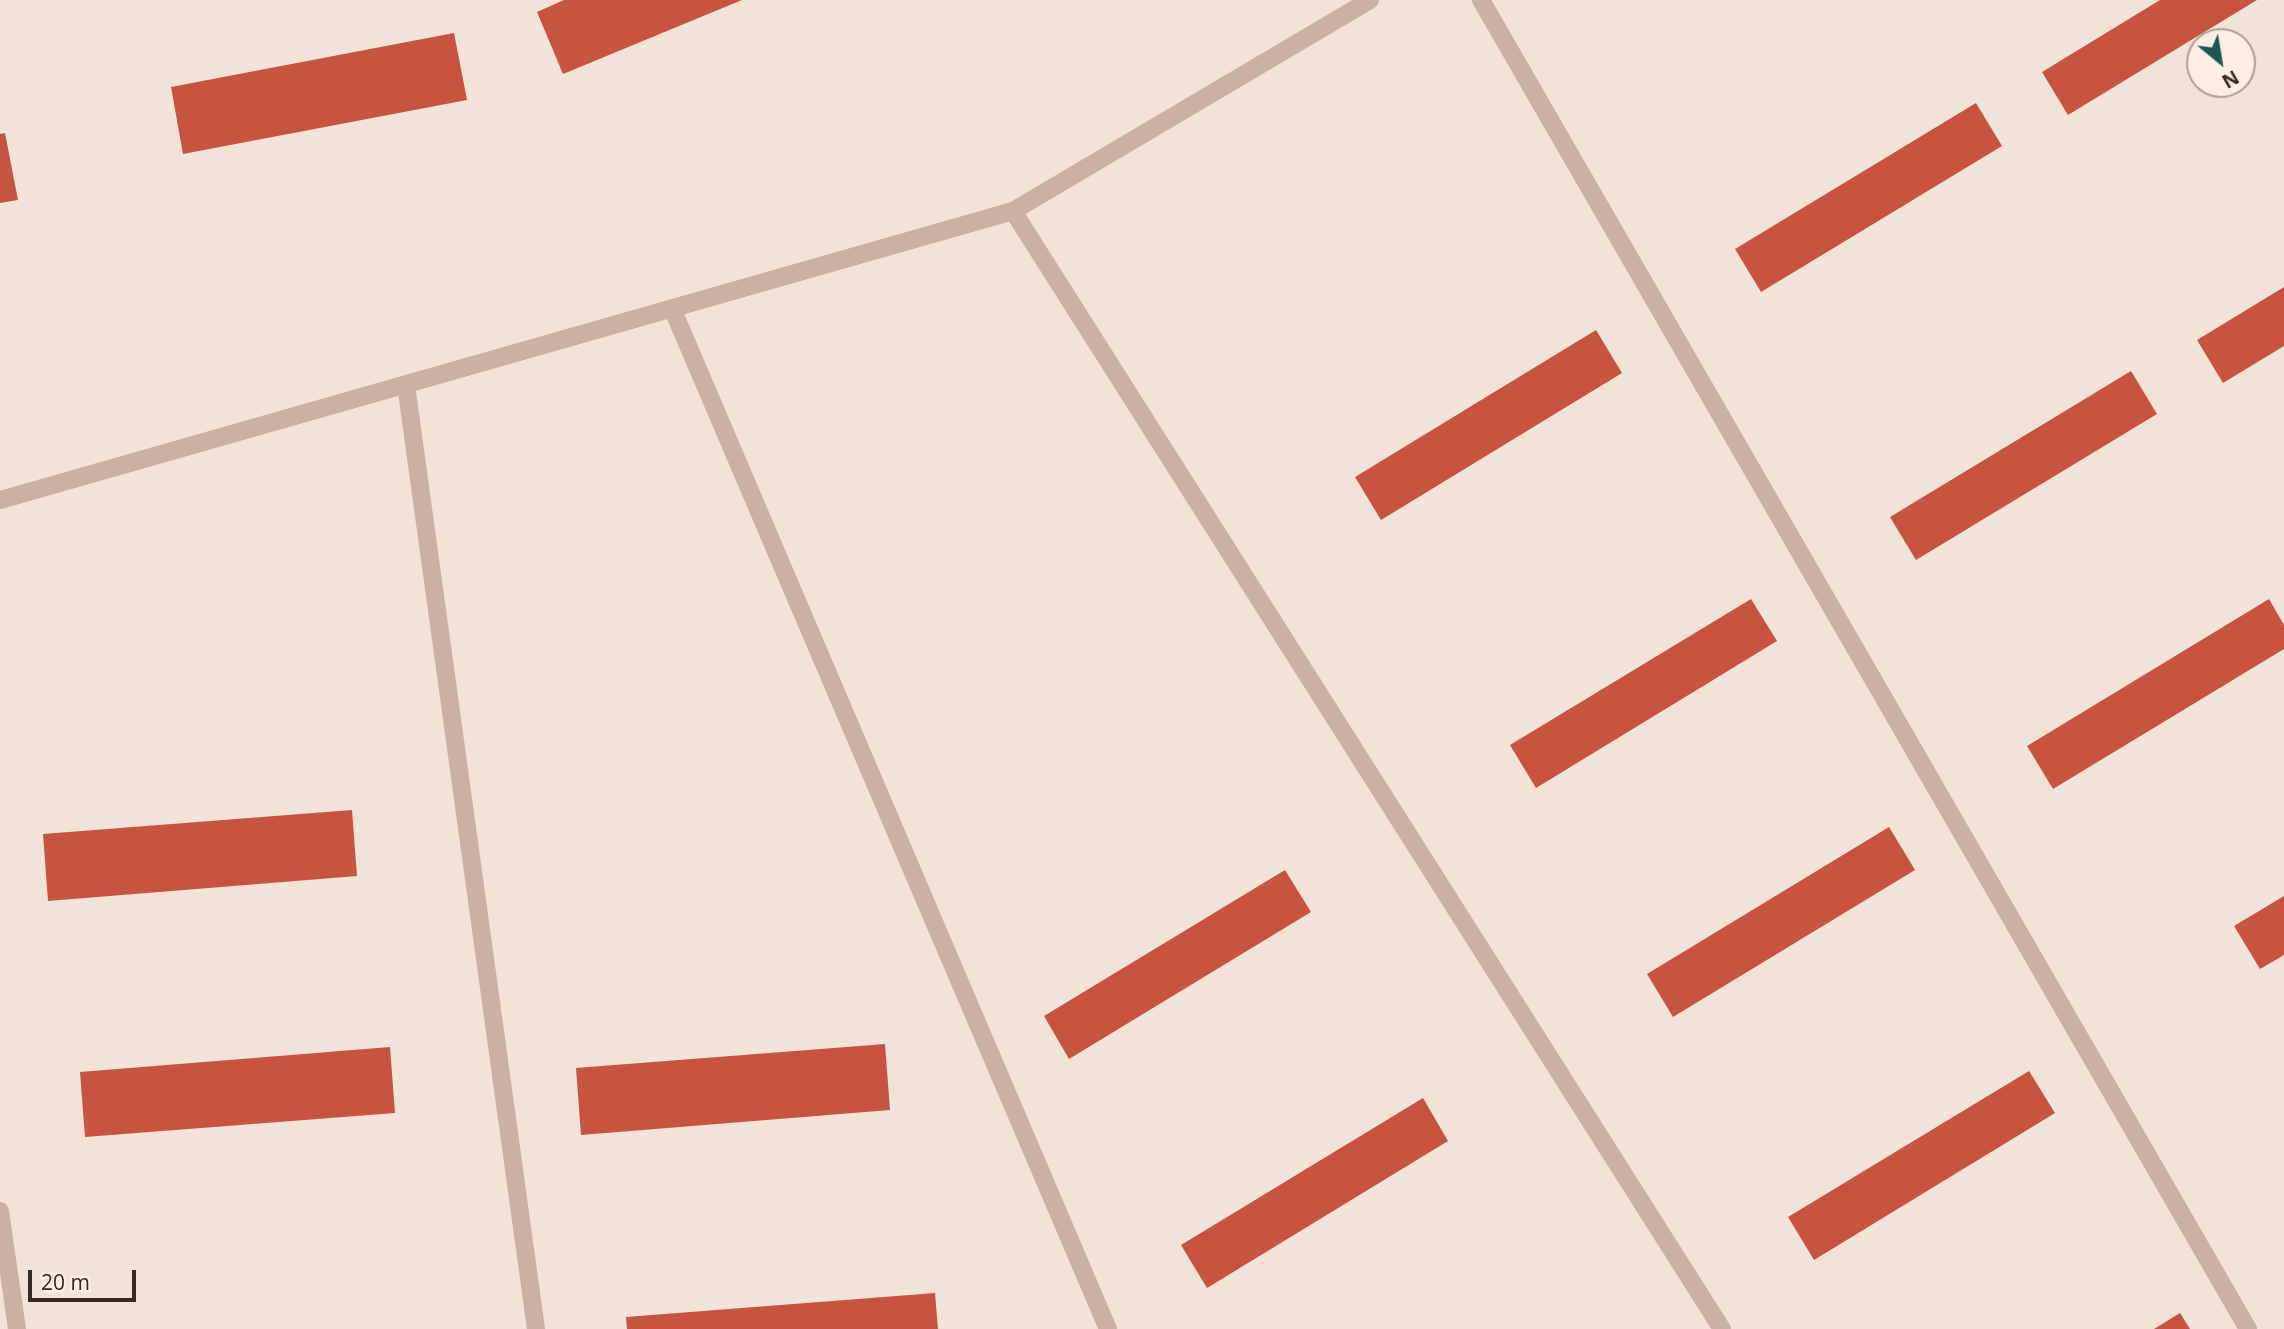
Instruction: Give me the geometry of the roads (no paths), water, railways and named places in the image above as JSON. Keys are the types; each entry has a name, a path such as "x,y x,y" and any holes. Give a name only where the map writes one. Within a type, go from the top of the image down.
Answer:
{"street":[{"path":"0,500 1013,211 1370,0"},
{"path":"1481,0 2248,1329"},
{"path":"1013,211 1722,1329"},
{"path":"672,308 1108,1329"},
{"path":"406,385 536,1329"},
{"path":"0,1211 17,1329"}]}
